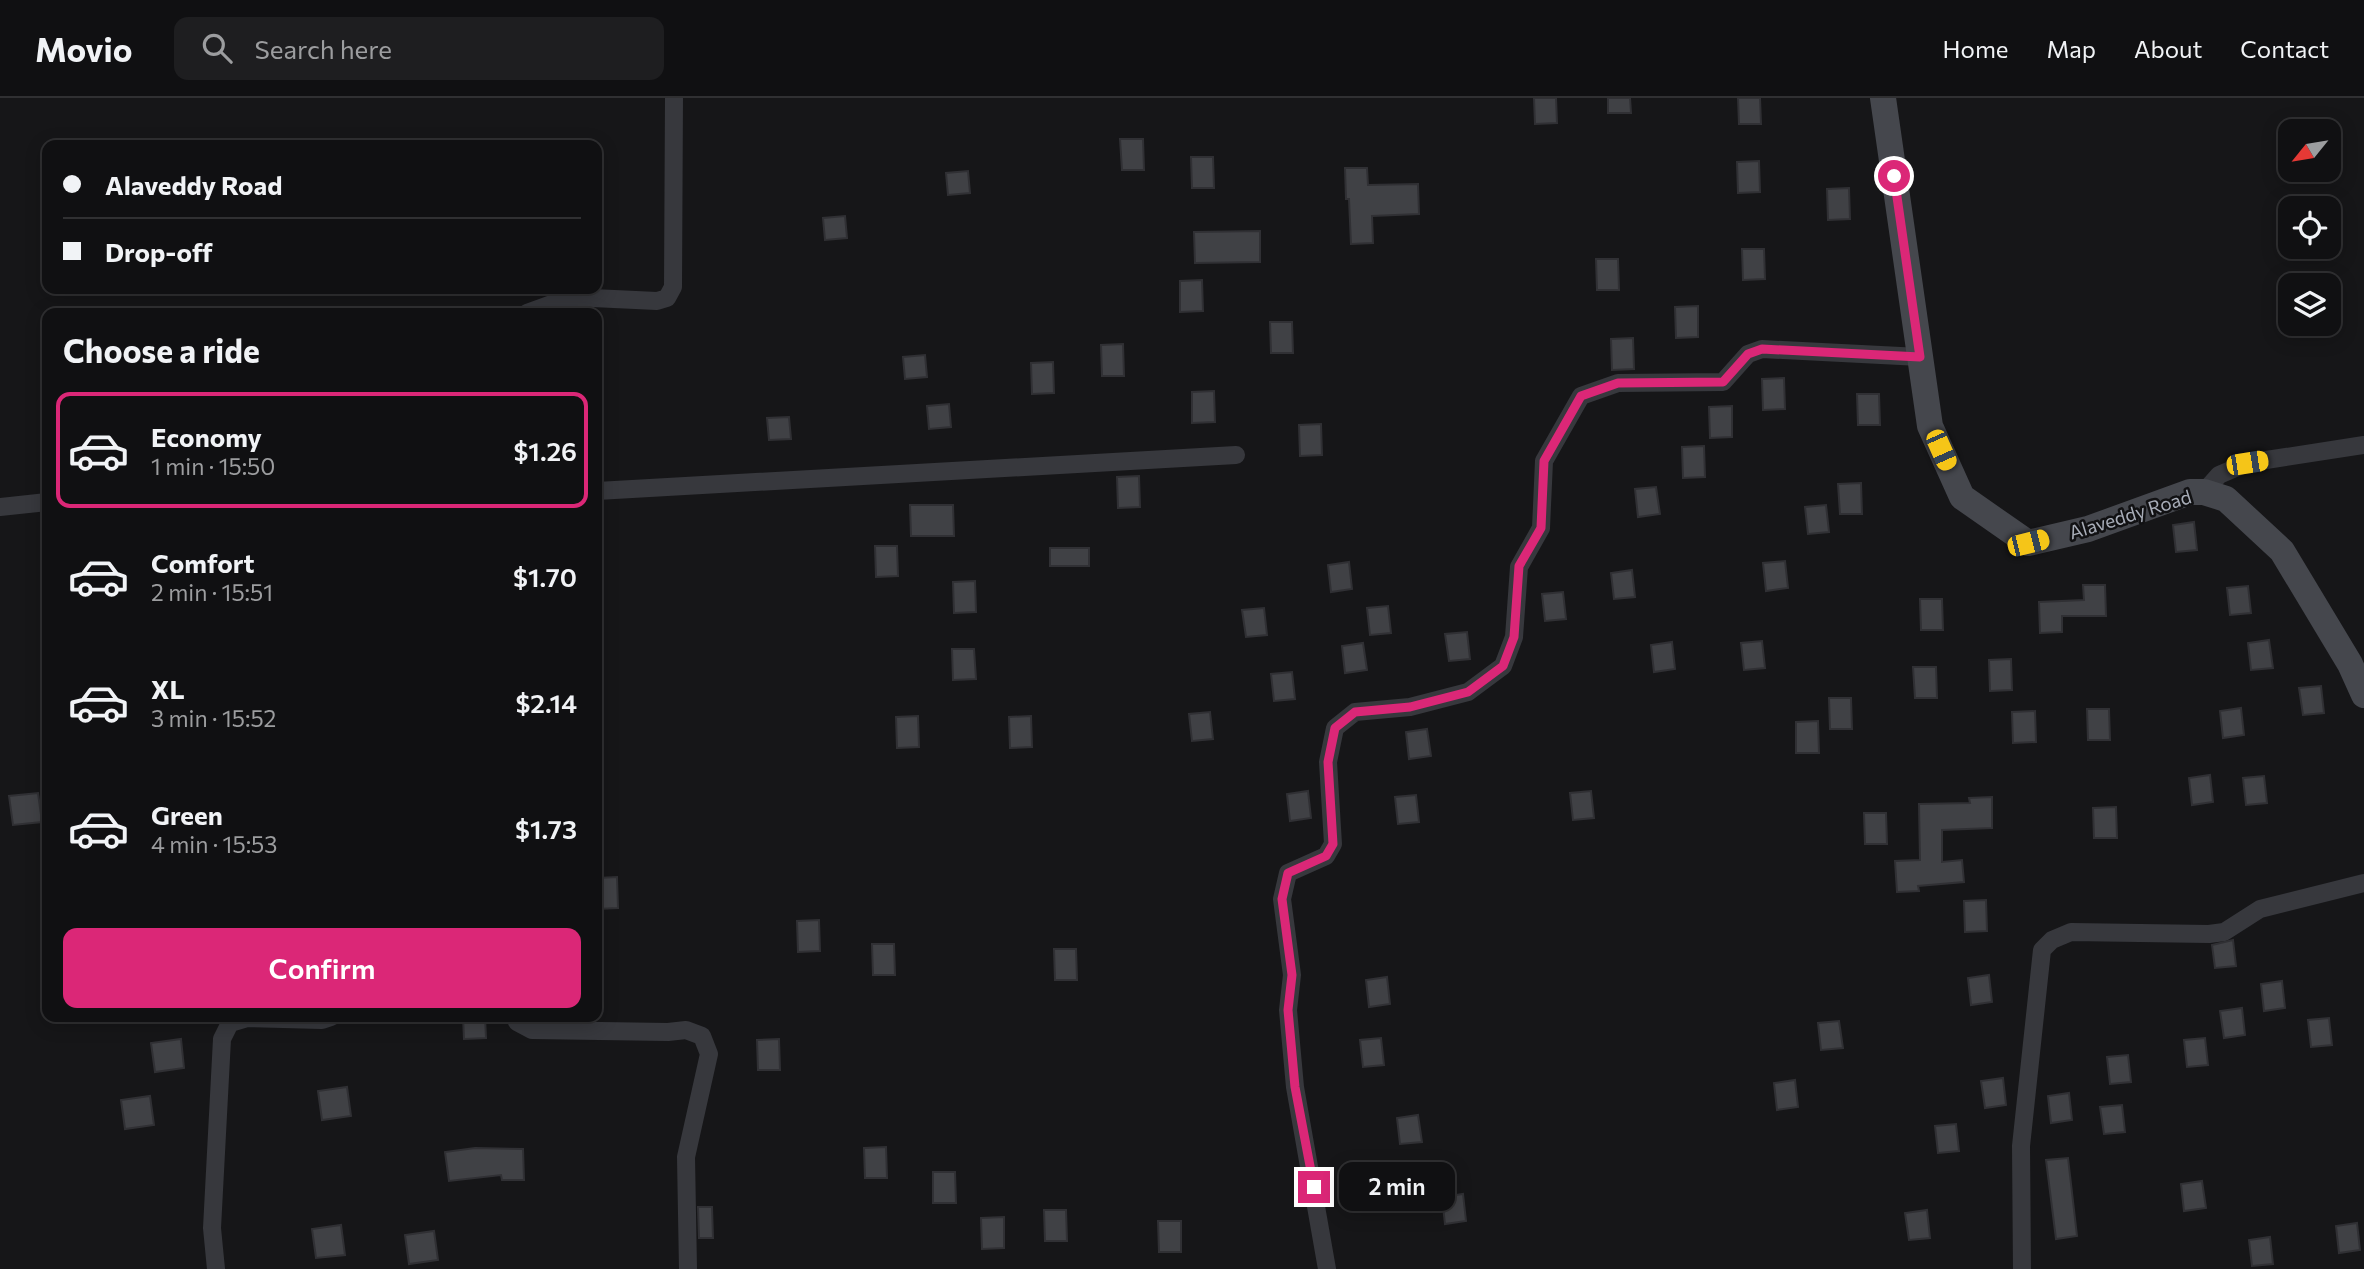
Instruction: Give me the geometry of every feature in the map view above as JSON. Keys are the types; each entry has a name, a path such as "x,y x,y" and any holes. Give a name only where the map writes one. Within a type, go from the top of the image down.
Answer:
{"street":[{"path":"541,308 571,297 657,301 667,298 673,287 674,98"},
{"name":"Alaveddy Road","path":"1883,98 1930,426 1962,497 2028,543 2088,529 2190,492 2204,492 2226,499 2282,551 2350,664 2364,695"},
{"path":"1328,1269 1295,1087 1288,1010 1292,975 1282,899 1288,873 1326,856 1333,844 1328,762 1335,728 1355,712 1410,707 1468,692 1503,666 1514,637 1519,566 1541,528 1544,461 1581,396 1618,383 1723,382 1748,354 1762,349 1920,357"},
{"path":"2204,492 2219,475 2247,463 2364,445"},
{"path":"602,491 1236,455"},
{"path":"0,507 42,503"},
{"path":"2022,1269 2021,1146 2042,950 2052,940 2071,932 2224,932 2260,909 2364,883"},
{"path":"215,1269 212,1228 222,1039 230,1023 233,1022"},
{"path":"517,1022 532,1030 686,1030 702,1036 709,1054 687,1157 688,1269"}],"building":[{"path":"1534,98 1556,98 1557,123 1535,124"},
{"path":"1608,98 1630,98 1631,113 1608,113"},
{"path":"1738,98 1760,98 1761,124 1739,124"},
{"path":"1120,139 1143,139 1144,170 1122,170"},
{"path":"1191,157 1213,157 1214,188 1192,188"},
{"path":"1759,161 1760,192 1738,193 1737,162"},
{"path":"1345,168 1367,168 1368,185 1418,184 1419,214 1372,216 1373,243 1351,244"},
{"path":"968,171 970,193 948,195 946,173"},
{"path":"1849,188 1850,219 1828,220 1827,189"},
{"path":"845,216 847,238 825,240 823,218"},
{"path":"1260,231 1260,262 1195,263 1194,232"},
{"path":"1742,249 1764,249 1765,279 1743,280"},
{"path":"1596,259 1618,259 1619,290 1597,290"},
{"path":"1202,280 1203,311 1180,312 1180,281"},
{"path":"1698,306 1698,337 1676,338 1675,307"},
{"path":"1270,322 1292,322 1293,353 1271,353"},
{"path":"1633,338 1634,369 1612,370 1611,339"},
{"path":"1123,344 1124,376 1102,376 1101,345"},
{"path":"925,355 927,377 905,379 903,357"},
{"path":"1053,362 1054,393 1032,394 1031,363"},
{"path":"1784,378 1785,409 1763,410 1762,379"},
{"path":"1214,391 1215,422 1192,423 1192,392"},
{"path":"1857,394 1879,394 1880,425 1858,425"},
{"path":"949,404 951,427 929,429 927,406"},
{"path":"1732,406 1732,437 1710,438 1709,407"},
{"path":"789,417 791,439 769,440 767,418"},
{"path":"1321,424 1322,455 1300,456 1299,425"},
{"path":"1704,446 1705,477 1683,478 1682,447"},
{"path":"1139,476 1140,507 1118,508 1117,477"},
{"path":"1861,483 1862,514 1840,514 1838,484"},
{"path":"1656,487 1660,514 1638,517 1635,489"},
{"path":"910,505 953,505 954,536 911,536"},
{"path":"1826,505 1829,532 1808,534 1805,507"},
{"path":"2194,522 2197,550 2176,552 2173,525"},
{"path":"875,546 897,546 898,576 876,577"},
{"path":"1050,548 1089,548 1089,566 1050,566"},
{"path":"1785,561 1788,588 1766,591 1763,563"},
{"path":"1349,562 1352,589 1331,592 1328,565"},
{"path":"1632,570 1635,597 1614,599 1611,573"},
{"path":"975,581 976,612 954,613 953,582"},
{"path":"2083,585 2105,585 2106,616 2062,616 2062,632 2040,633 2039,602 2084,600"},
{"path":"2248,586 2251,613 2230,615 2227,588"},
{"path":"1563,592 1566,619 1545,621 1542,594"},
{"path":"1920,599 1942,599 1943,630 1921,630"},
{"path":"1388,606 1391,633 1370,635 1367,608"},
{"path":"1264,608 1267,635 1246,637 1242,610"},
{"path":"1467,632 1470,659 1449,661 1445,634"},
{"path":"2269,640 2273,668 2251,670 2248,643"},
{"path":"1762,641 1765,668 1744,670 1741,643"},
{"path":"1672,642 1675,669 1654,672 1651,645"},
{"path":"1363,643 1367,670 1345,673 1342,646"},
{"path":"952,649 974,649 976,679 953,680"},
{"path":"2011,659 2012,690 1990,691 1989,660"},
{"path":"1913,667 1936,667 1937,698 1915,698"},
{"path":"1292,672 1295,699 1274,701 1271,674"},
{"path":"2321,686 2324,713 2303,715 2299,688"},
{"path":"1829,698 1851,698 1852,729 1830,729"},
{"path":"2241,708 2244,735 2223,738 2220,711"},
{"path":"2087,709 2109,709 2110,740 2088,740"},
{"path":"2035,711 2036,742 2013,743 2012,712"},
{"path":"1210,712 1213,739 1192,741 1189,714"},
{"path":"918,716 919,747 897,748 896,717"},
{"path":"1031,716 1032,747 1010,748 1009,717"},
{"path":"1818,721 1819,753 1796,753 1796,722"},
{"path":"1427,729 1431,756 1409,759 1406,732"},
{"path":"2210,775 2213,802 2192,805 2189,778"},
{"path":"2264,776 2267,803 2246,805 2243,778"},
{"path":"1308,791 1311,818 1290,821 1287,794"},
{"path":"1591,791 1594,818 1573,820 1570,793"},
{"path":"38,793 42,822 13,825 9,796"},
{"path":"1416,795 1419,822 1398,824 1395,797"},
{"path":"1992,797 1992,828 1942,830 1942,862 1962,860 1964,882 1918,886 1919,891 1897,892 1895,861 1920,860 1919,804 1970,803 1969,798"},
{"path":"2116,807 2117,838 2094,838 2093,808"},
{"path":"1864,813 1886,813 1887,844 1865,844"},
{"path":"617,877 618,908 602,909 602,878"},
{"path":"1986,900 1987,931 1965,932 1964,901"},
{"path":"819,920 820,951 798,952 797,921"},
{"path":"2233,940 2236,966 2215,968 2212,945"},
{"path":"872,944 894,944 895,975 873,975"},
{"path":"1054,949 1076,949 1077,980 1055,980"},
{"path":"1989,975 1992,1002 1971,1005 1968,978"},
{"path":"1387,977 1390,1004 1369,1007 1366,980"},
{"path":"2282,981 2285,1008 2264,1011 2261,984"},
{"path":"2242,1008 2245,1035 2224,1038 2220,1011"},
{"path":"2329,1018 2332,1045 2311,1047 2308,1020"},
{"path":"1839,1021 1843,1048 1821,1050 1818,1023"},
{"path":"463,1022 485,1022 486,1038 464,1039"},
{"path":"1381,1038 1384,1065 1363,1067 1360,1040"},
{"path":"2205,1038 2208,1065 2187,1067 2184,1040"},
{"path":"181,1039 184,1068 155,1072 151,1043"},
{"path":"779,1039 780,1070 758,1070 757,1040"},
{"path":"2128,1055 2131,1082 2110,1084 2107,1057"},
{"path":"2003,1078 2006,1105 1985,1108 1981,1081"},
{"path":"1795,1080 1798,1107 1777,1110 1774,1083"},
{"path":"347,1087 351,1116 322,1120 318,1091"},
{"path":"2069,1093 2072,1120 2051,1123 2048,1096"},
{"path":"150,1096 154,1125 125,1129 121,1100"},
{"path":"2122,1105 2125,1132 2104,1134 2100,1107"},
{"path":"1418,1115 1422,1142 1400,1144 1397,1118"},
{"path":"1956,1124 1959,1151 1938,1153 1935,1126"},
{"path":"886,1147 887,1178 865,1178 864,1148"},
{"path":"475,1148 523,1149 524,1180 502,1180 501,1175 449,1181 445,1152"},
{"path":"2068,1158 2077,1236 2056,1239 2046,1160"},
{"path":"933,1172 955,1172 956,1203 933,1203"},
{"path":"2202,1181 2206,1208 2184,1211 2181,1184"},
{"path":"1463,1194 1466,1221 1445,1224 1442,1197"},
{"path":"698,1207 712,1207 713,1238 699,1238"},
{"path":"1044,1210 1066,1210 1067,1241 1045,1241"},
{"path":"1927,1210 1930,1238 1909,1240 1905,1213"},
{"path":"1004,1217 1004,1248 982,1249 981,1218"},
{"path":"1158,1221 1181,1221 1181,1252 1159,1252"},
{"path":"2357,1223 2360,1250 2339,1253 2336,1226"},
{"path":"341,1225 345,1255 316,1258 312,1229"},
{"path":"434,1231 438,1260 409,1264 405,1235"},
{"path":"2270,1237 2273,1264 2252,1266 2249,1240"}],"route":[{"path":"1314,1187 1295,1087 1288,1010 1292,975 1282,899 1288,873 1326,856 1333,844 1328,762 1335,728 1355,712 1410,707 1468,692 1503,666 1514,637 1519,566 1541,528 1544,461 1581,396 1618,383 1723,382 1748,354 1762,349 1920,357 1894,176"}]}
